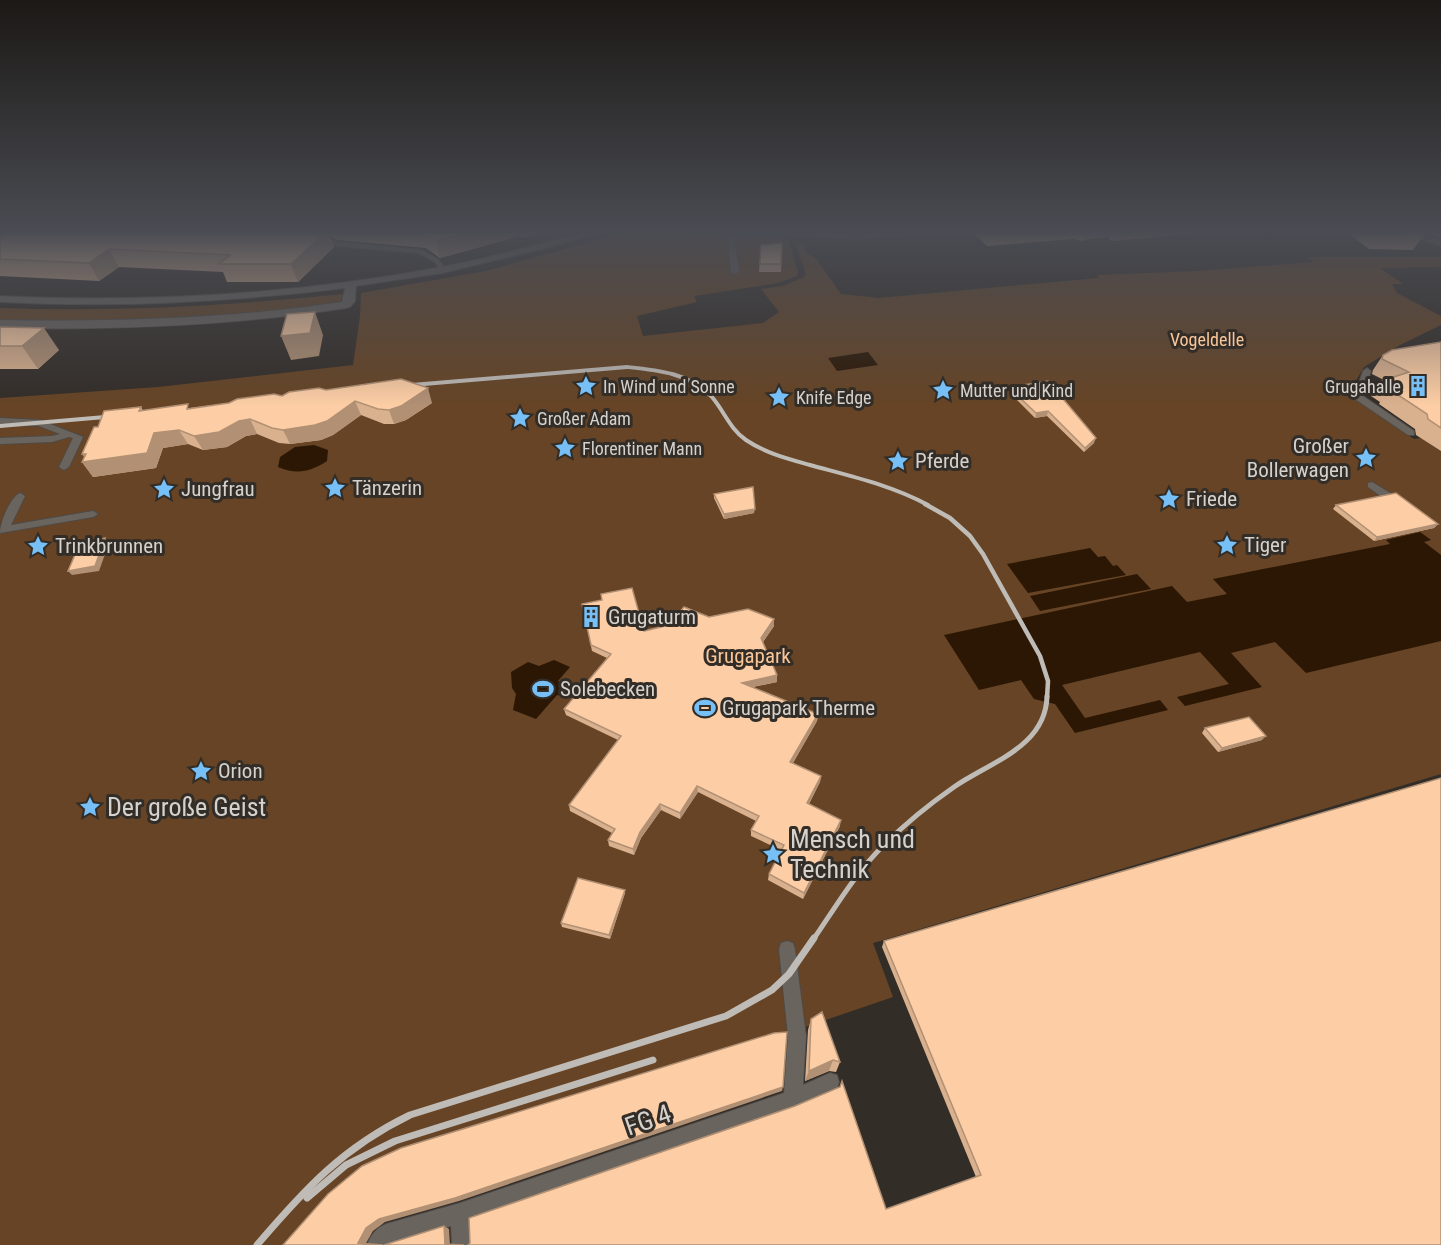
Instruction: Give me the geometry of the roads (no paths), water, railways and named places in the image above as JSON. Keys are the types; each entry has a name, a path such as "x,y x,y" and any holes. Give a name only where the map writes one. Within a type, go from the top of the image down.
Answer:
{"street":[{"path":"0,299 74,302 157,300 301,290"},
{"path":"0,324 133,324 205,321 346,305 350,290"}],"lane":[{"path":"1371,367 1358,397 1411,433"},
{"path":"0,421 40,423 78,437 64,467"},
{"path":"0,441 52,439 70,434"},
{"path":"1372,485 1386,495"},
{"path":"2,530 20,495"},
{"path":"2,530 93,514"},
{"path":"787,949 797,1036 793,1099"},
{"name":"FG 4","path":"377,1245 386,1234 460,1213 793,1099 830,1082"},
{"path":"460,1213 462,1245"}],"railway":[{"path":"400,386 627,367 661,371 683,378 703,389 716,402 736,431 761,449 885,486 928,505"},
{"path":"0,426 117,416"},
{"path":"925,504 950,518 970,536 983,554 1040,656 1048,681 1047,698"},
{"path":"813,940 855,878 892,837 945,793 999,761 1027,741 1044,714 1047,696"},
{"path":"257,1245 326,1171 364,1141 386,1128 410,1115 726,1016 772,990 789,974 814,938"},
{"path":"307,1198 346,1165 395,1141 653,1060"}],"place":[{"name":"In Wind und Sonne","path":"586,386"},
{"name":"Grugahalle","path":"1418,386"},
{"name":"Mutter und Kind","path":"943,390"},
{"name":"Knife Edge","path":"779,397"},
{"name":"Großer Adam","path":"520,418"},
{"name":"Florentiner Mann","path":"565,448"},
{"name":"Großer Bollerwagen","path":"1366,458"},
{"name":"Pferde","path":"898,461"},
{"name":"Tänzerin","path":"335,488"},
{"name":"Jungfrau","path":"164,489"},
{"name":"Friede","path":"1169,499"},
{"name":"Tiger","path":"1227,545"},
{"name":"Trinkbrunnen","path":"38,546"},
{"name":"Grugaturm","path":"591,617"},
{"name":"Solebecken","path":"543,689"},
{"name":"Grugapark Therme","path":"705,708"},
{"name":"Orion","path":"201,771"},
{"name":"Der große Geist","path":"90,807"},
{"name":"Mensch und Technik","path":"773,854"}],"park label":[{"name":"Vogeldelle","path":"1207,339"},
{"name":"Grugapark","path":"748,656"}]}
